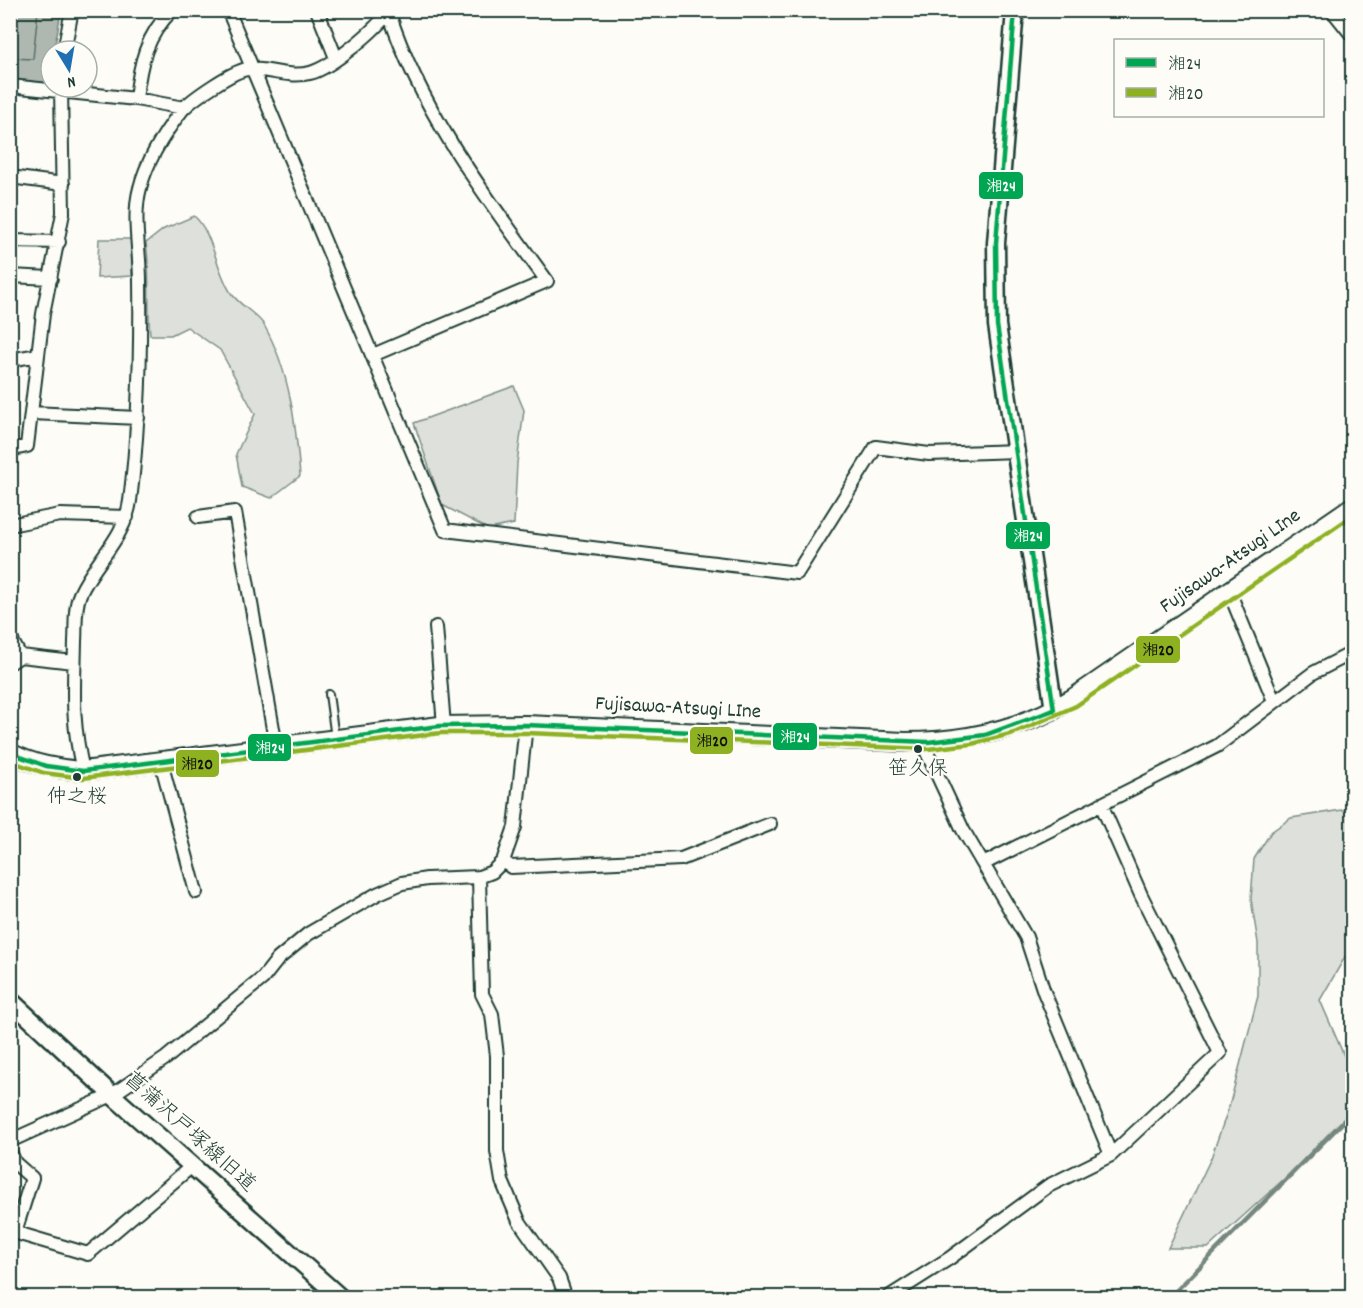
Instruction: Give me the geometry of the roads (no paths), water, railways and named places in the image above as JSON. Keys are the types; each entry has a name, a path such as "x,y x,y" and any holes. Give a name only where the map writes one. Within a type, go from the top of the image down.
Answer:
{"main road":[{"name":"Fujisawa-Atsugi LIne","path":"10,753 27,762 56,769 83,771 444,726 526,725 922,742 985,735 1054,710 1353,507"}],"street":[{"path":"66,39 72,10"},
{"path":"136,99 139,71 148,42 157,26 172,10"},
{"path":"228,10 251,69 374,355 445,530 797,573 876,447 929,454 1018,451"},
{"path":"317,10 336,58"},
{"path":"1015,10 996,243 997,326 1018,451 1054,710"},
{"path":"1332,10 1353,34"},
{"path":"83,771 75,738 72,705 79,597 122,531 127,517 138,418 139,190 146,168 184,108 219,82 246,69 296,75 310,73 336,58 389,12 420,91 488,200 547,281 374,355"},
{"path":"10,86 39,87"},
{"path":"99,94 184,108"},
{"path":"10,450 27,446 38,355 59,242 63,184 60,99"},
{"path":"10,177 63,184"},
{"path":"10,241 59,242"},
{"path":"10,276 51,278"},
{"path":"10,360 38,355"},
{"path":"32,413 138,418"},
{"path":"198,517 235,512 276,746"},
{"path":"10,525 60,514 127,517"},
{"path":"1229,591 1274,701"},
{"path":"436,627 444,726"},
{"path":"10,637 15,659 74,662"},
{"path":"983,864 1217,746 1313,673 1353,653"},
{"path":"10,1141 112,1095 166,1058 242,997 263,978 278,959 308,934 402,883 427,879 479,877 492,872 503,861 515,827 526,725"},
{"path":"922,742 963,830 1026,938 1044,992 1111,1155"},
{"path":"161,762 196,892"},
{"path":"887,1298 950,1258 1048,1186 1111,1155 1220,1053 1141,895 1101,804"},
{"path":"503,861 511,867 681,859 770,824"},
{"path":"479,877 482,994 492,1014 497,1056 497,1151 502,1181 519,1221 559,1278 566,1298"},
{"name":"菖蒲沢戸塚線旧道","path":"10,1000 112,1095 341,1298"},
{"path":"10,1151 15,1163 32,1178 13,1232 88,1254 192,1166"}],"lane":[{"path":"330,694 335,738"}],"water":[{"path":"56,10 61,12 56,39 39,39 39,85 11,81 11,11"}],"waterway":[{"path":"1169,1298 1352,1113"}],"place":[{"name":"笹久保","path":"918,749"},
{"name":"仲之桜","path":"77,777"}]}
